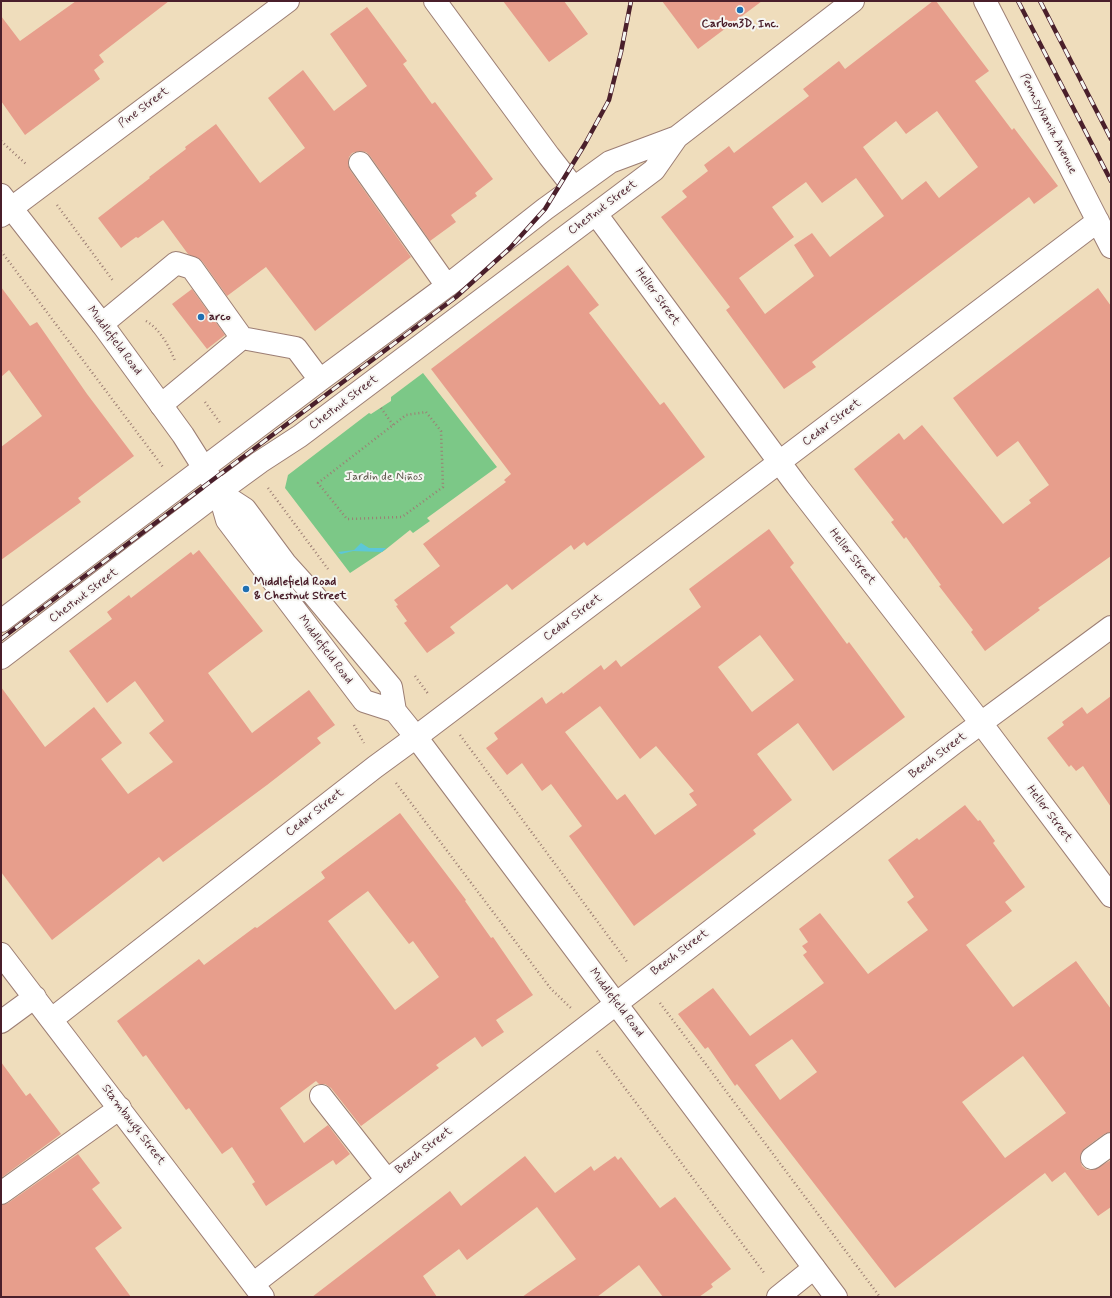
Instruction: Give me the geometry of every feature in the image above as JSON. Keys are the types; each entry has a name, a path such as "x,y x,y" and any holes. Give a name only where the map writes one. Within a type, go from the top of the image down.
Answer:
{"street":[{"name":"Pine Street","path":"4,206 288,1"},
{"path":"435,1 574,188"},
{"name":"Chestnut Street","path":"1,621 447,286 574,188 610,162 677,137 853,1"},
{"name":"Pennsylvania Avenue","path":"985,1 1111,247"},
{"name":"Chestnut Street","path":"1,658 218,492 300,436 654,170 677,137"},
{"path":"360,164 447,286"},
{"name":"Middlefield Road","path":"4,206 102,324 161,405 204,468 218,492 227,520 364,701 395,711"},
{"name":"Heller Street","path":"596,214 780,463 981,723 1111,896"},
{"name":"Cedar Street","path":"52,1019 372,769 1098,222"},
{"path":"102,324 176,263 192,268 242,338 296,348 320,380"},
{"path":"161,405 242,338"},
{"name":"Middlefield Road","path":"218,492 245,509 285,563 391,687 395,711 836,1297"},
{"name":"Beech Street","path":"258,1291 387,1180 981,723 1111,627"},
{"name":"Stambaugh Street","path":"1,954 120,1108 258,1291"},
{"path":"1,1022 35,997"},
{"path":"321,1096 387,1180"},
{"path":"1,1193 120,1108"},
{"path":"1092,1158 1111,1144"},
{"path":"778,1297 814,1268"}],"path":[{"path":"378,404 393,425"},
{"path":"426,412 441,431 443,487 402,517 347,519 318,483 393,425 406,415 426,412"}],"green space":[{"name":"Jardin de Niños","path":"423,373 497,467 427,518 430,521 413,533 410,530 385,550 350,573 285,488 288,475 369,413 371,414 391,401 391,397"}],"water":[{"path":"361,543 369,548 386,548 382,552 353,551 341,554 338,552 354,550"}],"building":[{"path":"76,1 169,1 99,55 104,62 94,70 100,79 25,135 1,101 1,16 20,41"},
{"path":"503,1 564,1 588,34 549,62"},
{"path":"662,1 762,1 698,49"},
{"path":"933,1 936,1 989,71 975,81 1012,130 1014,128 1058,186 1034,204 1029,197 812,362 816,367 784,389 726,310 730,307 661,217 687,197 682,191 708,171 704,165 729,146 734,153 809,96 803,89 839,61 845,69","holes":["937,111 978,167 939,198 926,181 902,200 863,147 896,121 906,134","856,178 884,216 830,257 812,233 794,245 814,276 765,314 739,278 794,237 772,207 806,182 822,203"]},
{"path":"367,7 407,61 403,64 432,104 435,102 493,179 475,193 477,196 451,215 456,222 430,241 370,156 366,152 359,151 352,153 349,157 348,164 350,170 411,257 315,331 266,267 227,296 202,261 188,254 163,220 121,248 98,218 186,149 185,147 216,124 260,183 305,148 268,98 303,70 334,111 367,86 330,34"},
{"path":"568,265 599,305 589,313 660,405 664,402 705,457 587,546 584,542 574,550 571,545 512,590 507,584 450,627 455,633 427,653 404,623 407,621 396,606 398,605 394,600 440,566 423,544 506,482 504,480 511,474 431,369"},
{"path":"1,287 30,326 37,322 87,394 134,456 78,498 81,502 1,560 1,447 42,416 9,370 1,377"},
{"path":"1098,288 1111,306 1111,556 1038,608 1040,610 985,651 971,632 973,630 939,586 941,585 906,537 904,539 891,522 894,520 854,469 899,433 904,440 922,425 1003,524 1031,503 1029,500 1049,485 1018,441 997,457 953,398"},
{"name":"arco","path":"192,289 225,335 207,349 172,304"},
{"path":"769,529 794,563 790,567 847,644 849,642 905,717 833,771 798,723 757,754 792,800 753,830 756,834 634,926 569,836 582,826 551,784 542,791 522,763 507,775 486,748 498,739 494,733 542,697 546,704 562,692 563,694 601,665 604,670 616,660 621,667 701,607 689,589","holes":["760,635 794,680 752,712 718,667","600,706 640,759 656,746 694,791 689,794 697,805 655,835 625,794 617,800 565,732"]},
{"path":"199,550 263,631 208,673 252,733 309,690 335,725 317,738 321,743 267,785 163,862 159,857 52,940 1,872 1,687 45,747 94,707 122,743 101,759 128,794 173,762 149,733 164,721 135,681 107,703 69,651 112,619 107,612 129,595 131,598 191,552 193,555"},
{"path":"1111,696 1111,807 1083,766 1076,771 1071,765 1069,767 1047,738 1064,725 1062,722 1082,707 1087,714"},
{"path":"965,805 978,821 980,820 995,841 993,843 1025,887 1005,902 1012,911 966,945 1013,1007 1076,961 1111,1009 1111,1132 1104,1134 1085,1148 1081,1153 1080,1159 1082,1166 1087,1170 1093,1170 1111,1160 1111,1207 1098,1216 1065,1172 1052,1182 1045,1173 895,1288 737,1084 735,1086 708,1047 705,1049 678,1014 713,988 750,1036 824,983 803,955 807,952 802,946 808,942 799,929 820,913 868,974 928,930 907,902 914,897 888,860 917,838 919,840","holes":["792,1039 817,1072 780,1100 755,1065","1023,1056 1066,1113 1005,1158 962,1102"]},
{"path":"400,813 466,900 465,901 491,938 493,937 533,995 496,1020 504,1032 482,1047 475,1037 436,1065 439,1068 361,1126 331,1088 325,1084 319,1084 316,1081 280,1108 304,1143 328,1125 350,1154 336,1165 333,1160 266,1206 252,1184 255,1182 232,1147 222,1154 189,1108 186,1110 146,1055 143,1057 117,1021 199,959 204,965 255,927 257,928 325,878 321,872","holes":["368,891 409,944 413,941 439,977 395,1010 328,921"]},
{"path":"1,1062 26,1096 30,1093 61,1134 1,1178"},
{"path":"78,1154 100,1183 92,1189 122,1228 95,1248 131,1297 1,1297 1,1205 8,1203"},
{"path":"525,1156 555,1193 591,1166 594,1171 615,1156 618,1160 621,1157 660,1208 675,1197 731,1269 711,1284 713,1287 699,1297 663,1297 639,1265 597,1297 522,1297 576,1259 537,1207 467,1260 459,1249 423,1276 437,1297 312,1297 450,1191 461,1206"}],"railway":[{"path":"1,639 456,297 510,248 545,209 585,144 609,100 621,52 631,1"},
{"path":"1018,1 1111,181"},
{"path":"1040,1 1111,139"}],"place":[{"name":"Carbon3D, Inc.","path":"740,10"},
{"name":"arco","path":"201,317"},
{"name":"Middlefield Road & Chestnut Street","path":"246,589"}]}
